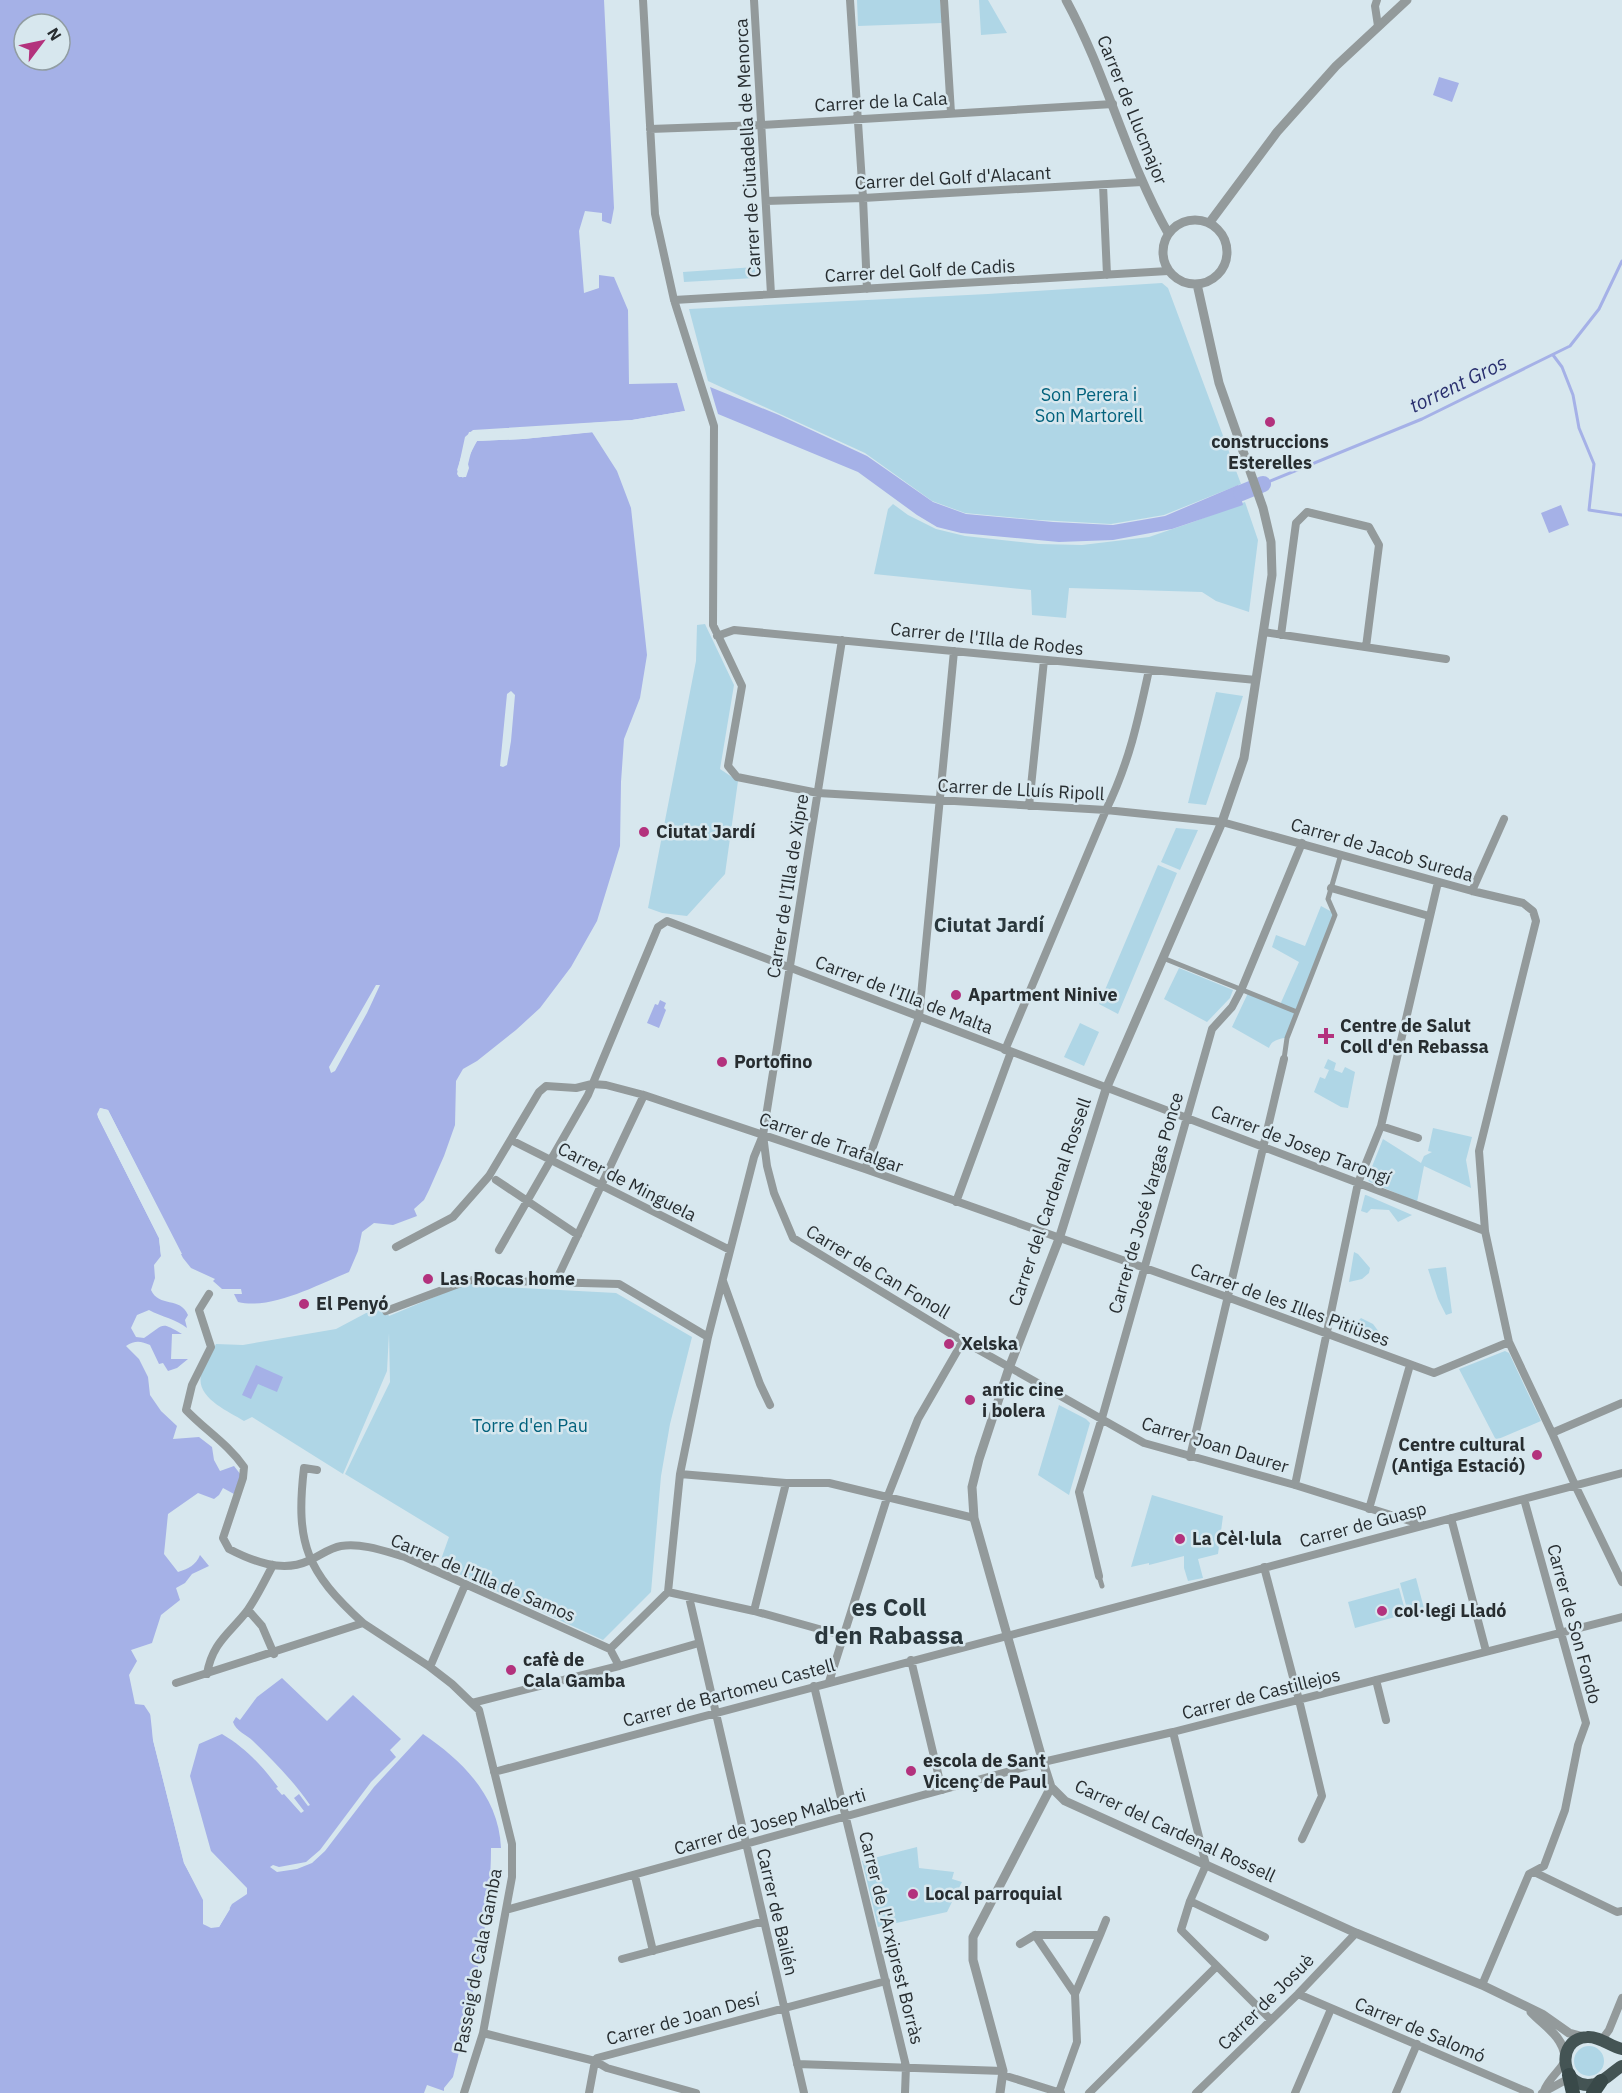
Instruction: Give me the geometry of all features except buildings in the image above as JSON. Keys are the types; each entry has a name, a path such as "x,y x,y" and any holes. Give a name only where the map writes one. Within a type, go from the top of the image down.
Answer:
{"highway":[{"path":"1622,2049 1587,2037 1572,2043 1567,2049 1565,2059 1573,2083 1590,2085 1604,2079 1622,2066"},
{"path":"1593,2093 1604,2079 1612,2061 1609,2050 1603,2042"}],"street":[{"path":"643,0 655,214 674,300 714,426 713,625 717,636"},
{"name":"Carrer de Ciutadella de Menorca","path":"754,0 771,294"},
{"path":"850,0 867,289"},
{"path":"944,0 951,113"},
{"name":"Carrer de Llucmajor","path":"1066,0 1084,33 1142,182 1168,233"},
{"path":"1377,0 1375,6 1378,26"},
{"path":"1210,222 1277,132 1336,66 1407,0"},
{"name":"Carrer de la Cala","path":"650,129 761,125 1113,104"},
{"name":"Carrer del Golf d'Alacant","path":"766,201 863,198 1142,182"},
{"path":"1103,185 1107,275"},
{"path":"1184,221 1210,222 1224,239 1226,251 1220,272 1206,282 1197,284 1184,282 1168,271 1164,261 1164,242 1168,233 1184,221"},
{"name":"Carrer del Golf de Cadis","path":"674,300 1168,271"},
{"name":"Carrer del Cardenal Rossell","path":"1197,284 1219,383 1263,508 1271,542 1272,575 1244,758 1222,822 1106,1089 1059,1239 1009,1368 979,1459 972,1487 974,1518 1043,1762 1051,1786 1065,1801 1356,1933 1482,1985 1542,2014 1575,2035 1587,2037"},
{"path":"1281,634 1296,523 1307,512 1369,527 1379,544 1366,647"},
{"name":"Carrer de l'Illa de Rodes","path":"717,636 734,630 1256,680"},
{"path":"1263,632 1446,659"},
{"name":"Carrer de Lluís Ripoll","path":"717,636 742,686 728,766 736,777 818,793 1106,810 1222,822"},
{"name":"Carrer de l'Illa de Xipre","path":"763,1136 842,640"},
{"path":"865,1170 919,1017 954,651"},
{"path":"1029,806 1044,660"},
{"path":"956,1202 1008,1051 1106,810 1120,781 1133,744 1149,670"},
{"path":"1472,891 1504,819"},
{"name":"Carrer de Jacob Sureda","path":"1222,822 1438,882 1523,903 1533,911 1536,921 1479,1151 1485,1231"},
{"name":"Carrer de José Vargas Ponce","path":"1102,1586 1078,1492 1102,1418 1212,1029 1232,1007 1242,988 1302,843"},
{"path":"1190,1457 1264,1147 1287,1038 1335,915 1328,898 1341,854"},
{"path":"1295,1485 1358,1183 1381,1126 1438,882"},
{"path":"1331,888 1429,916"},
{"name":"Carrer de l'Illa de Malta","path":"592,1083 658,927 667,921 1106,1089"},
{"path":"1163,958 1297,1012"},
{"path":"499,1250 588,1095 592,1083"},
{"name":"Carrer de Trafalgar","path":"511,1140 539,1092 546,1086 576,1088 592,1083 606,1085 644,1095 865,1170 1059,1239"},
{"name":"Carrer de Josep Tarongí","path":"1106,1089 1485,1231"},
{"path":"555,1283 644,1095"},
{"path":"1381,1126 1418,1138"},
{"path":"619,1666 610,1649 668,1592 680,1474 708,1337 754,1157 763,1136"},
{"name":"Carrer de Can Fonoll","path":"763,1136 774,1193 793,1238 1009,1368"},
{"path":"396,1247 453,1217 493,1178 511,1140"},
{"name":"Carrer de Minguela","path":"511,1140 730,1250"},
{"path":"493,1178 578,1235"},
{"path":"1485,1231 1509,1342 1622,1582"},
{"name":"Carrer de les Illes Pitiüses","path":"1059,1239 1227,1297 1434,1373 1509,1342"},
{"path":"386,1311 469,1280 619,1284 708,1337"},
{"path":"723,1281 760,1384 770,1405"},
{"name":"Carrer de l'Illa de Samos","path":"209,1294 199,1310 211,1344 192,1385 186,1410 226,1445 244,1467 243,1478 223,1538 229,1550 273,1565 294,1566 339,1546 370,1547 405,1557 610,1649"},
{"path":"829,1682 887,1497 918,1419 963,1341"},
{"path":"1369,1509 1410,1365"},
{"name":"Carrer Joan Daurer","path":"1009,1368 1144,1443 1295,1485 1424,1525"},
{"path":"1552,1433 1622,1403"},
{"name":"Passeig de Cala Gamba","path":"317,1470 304,1468 300,1503 302,1530 311,1560 337,1599 363,1623 430,1667 479,1710 512,1844 512,1877 483,2033 464,2093"},
{"name":"Carrer de Guasp","path":"1007,1634 1622,1473"},
{"path":"680,1474 786,1483 829,1483 974,1518"},
{"path":"754,1611 786,1483"},
{"name":"Carrer de Son Fondo","path":"1482,1985 1529,1874 1544,1866 1565,1810 1578,1745 1586,1723 1559,1633 1524,1499"},
{"path":"1451,1518 1486,1651"},
{"path":"207,1674 210,1657 222,1639 248,1610 273,1565"},
{"path":"1264,1567 1322,1796 1302,1839"},
{"path":"430,1667 465,1585"},
{"path":"668,1592 754,1611 844,1636"},
{"name":"Carrer de Bailén","path":"689,1597 804,2093"},
{"path":"248,1610 262,1626 274,1654"},
{"name":"Carrer de Castillejos","path":"1043,1762 1173,1732 1622,1617"},
{"path":"176,1683 274,1654 363,1623"},
{"name":"Carrer de Bartomeu Castell","path":"494,1772 1007,1634"},
{"path":"472,1703 699,1644"},
{"path":"911,1660 942,1790"},
{"path":"1376,1680 1386,1720"},
{"name":"Carrer de l'Arxiprest Borràs","path":"814,1686 906,2066 905,2093"},
{"path":"1173,1732 1206,1865 1190,1901 1181,1930 1270,2019"},
{"name":"Carrer de Josep Malberti","path":"506,1910 1043,1762"},
{"path":"1000,2093 1003,2073 973,1960 973,1937 1051,1786"},
{"path":"1534,1872 1617,1912 1622,1911"},
{"path":"635,1876 653,1951"},
{"path":"1190,1901 1265,1937"},
{"path":"797,2064 906,2066 1003,2073 1060,2093 1077,2042 1075,1994 1106,1920"},
{"path":"622,1959 764,1921"},
{"name":"Carrer de Josuè","path":"1196,2093 1298,1994 1356,1933"},
{"path":"1020,1944 1035,1935 1100,1935"},
{"path":"1035,1935 1075,1994"},
{"path":"1089,2093 1216,1967"},
{"name":"Carrer de Joan Desí","path":"595,2061 597,2058 886,1981"},
{"name":"Carrer de Salomó","path":"1298,1994 1530,2093"},
{"path":"1603,2042 1622,1998"},
{"name":"Carrer del Cardenal Rossell","path":"1528,2008 1559,2039 1565,2059"},
{"path":"1295,2093 1331,2009"},
{"path":"483,2033 595,2061 607,2068 696,2093"},
{"path":"1396,2093 1417,2044"},
{"path":"1543,2092 1565,2059"},
{"path":"589,2093 595,2061"},
{"path":"1543,2092 1564,2081 1573,2083"}],"green space":[{"path":"857,0 940,0 942,23 858,26"},
{"path":"979,0 988,0 1007,33 981,35"},
{"path":"755,267 755,278 684,282 683,272"},
{"name":"Son Perera i Son Martorell","path":"1162,283 1168,288 1241,484 1164,515 1111,524 965,513 932,501 865,453 708,381 689,309 988,294"},
{"path":"1245,502 1258,540 1249,612 1216,601 1202,592 1069,588 1066,618 1032,615 1031,590 874,574 888,509 893,504 908,515 936,529 965,536 1039,544 1082,545 1149,537"},
{"path":"705,624 734,685 720,769 738,781 725,874 687,916 662,913 648,908 696,661 697,625"},
{"path":"1216,692 1243,696 1206,805 1188,803"},
{"path":"1176,828 1198,830 1180,870 1161,862"},
{"path":"1158,865 1177,873 1118,1014 1099,1004"},
{"path":"1321,906 1333,915 1285,1038 1275,1041 1269,1048 1232,1027 1248,993 1279,1007 1299,962 1272,947 1276,935 1305,946"},
{"path":"1179,968 1233,990 1230,998 1207,1022 1164,999"},
{"path":"1080,1023 1099,1032 1084,1066 1064,1057"},
{"path":"1328,1059 1336,1063 1334,1070 1342,1073 1345,1067 1355,1072 1348,1108 1341,1107 1314,1092 1320,1077 1325,1079 1329,1070 1324,1068"},
{"path":"1433,1128 1472,1137 1466,1160 1471,1188 1424,1166 1417,1202 1367,1179 1383,1139 1421,1163 1424,1156 1432,1152 1428,1151"},
{"path":"1365,1195 1412,1215 1398,1222 1389,1210 1371,1209 1367,1213 1361,1211"},
{"path":"1354,1252 1370,1268 1369,1273 1362,1279 1349,1282"},
{"path":"1446,1267 1452,1313 1446,1315 1428,1269"},
{"name":"Torre d'en Pau","path":"468,1283 616,1293 692,1337 670,1424 661,1476 651,1592 603,1640 439,1565 449,1537 345,1474 390,1382 389,1333 387,1371 343,1474 252,1417 244,1421 230,1413 215,1403 203,1390 201,1375 216,1344 243,1345 336,1329 383,1304 389,1316"},
{"path":"1361,1318 1373,1324 1385,1340 1384,1343 1349,1331"},
{"path":"1505,1351 1509,1353 1541,1421 1496,1440 1459,1369"},
{"path":"1059,1405 1090,1423 1069,1495 1038,1475"},
{"name":"La Cèl·lula","path":"1152,1495 1223,1516 1218,1554 1198,1559 1203,1578 1188,1581 1184,1568 1184,1556 1131,1567"},
{"path":"1416,1578 1425,1612 1409,1616 1400,1583"},
{"path":"1399,1588 1406,1614 1355,1628 1348,1602"},
{"name":"Local parroquial","path":"917,1847 919,1868 954,1872 952,1879 962,1882 947,1912 878,1927 862,1861"},
{"path":"1589,2046 1600,2050 1604,2061 1600,2072 1589,2076 1578,2072 1574,2061 1578,2050"}],"water":[{"path":"0,0 604,0 614,208 611,224 602,221 602,213 585,211 579,231 584,293 599,288 599,275 614,277 628,310 629,384 677,383 685,411 632,420 469,432 457,470 463,478 477,441 592,432 617,471 631,508 647,655 640,698 624,739 620,846 597,921 571,967 540,1008 477,1061 463,1069 456,1081 455,1125 429,1190 424,1200 414,1209 417,1216 393,1225 374,1223 362,1232 358,1251 349,1272 294,1295 265,1303 238,1302 234,1294 242,1294 241,1289 222,1289 213,1281 215,1279 191,1268 183,1258 108,1110 100,1108 98,1117 159,1238 161,1256 154,1265 155,1278 151,1290 159,1299 180,1306 188,1315 185,1320 187,1328 149,1310 137,1315 131,1328 136,1337 144,1338 163,1326 182,1334 172,1334 171,1359 188,1359 177,1368 168,1371 163,1363 159,1364 150,1345 138,1342 126,1346 139,1359 148,1377 150,1395 161,1411 177,1426 173,1439 199,1437 212,1447 214,1460 220,1471 234,1466 241,1475 234,1494 223,1488 214,1499 198,1493 168,1514 164,1554 178,1572 191,1566 200,1555 209,1566 192,1574 185,1583 176,1588 180,1600 161,1615 152,1643 131,1650 137,1661 129,1675 135,1704 144,1705 152,1717 153,1740 184,1863 204,1900 203,1924 219,1927 232,1904 247,1894 247,1888 211,1851 190,1776 199,1744 222,1734 259,1765 282,1795 284,1794 301,1813 304,1811 294,1798 299,1794 308,1806 310,1805 276,1764 234,1725 236,1717 240,1720 257,1697 282,1678 327,1721 353,1695 401,1739 390,1750 396,1757 371,1782 320,1850 306,1862 270,1867 277,1872 297,1869 312,1863 325,1851 374,1787 423,1734 438,1745 465,1768 486,1797 494,1812 501,1848 491,1848 484,1935 453,2077 444,2091 427,2085 424,2093 0,2093"},
{"path":"1439,77 1459,83 1452,102 1433,95"},
{"path":"710,387 779,415 867,456 933,502 966,514 1113,525 1165,516 1238,485 1243,505 1172,529 1113,540 1059,542 961,533 937,527 858,472 718,414"},
{"path":"1561,505 1569,525 1549,533 1541,513"},
{"path":"660,1000 666,1003 664,1008 666,1010 659,1028 647,1023 655,1004 658,1005"},
{"path":"256,1365 283,1377 277,1392 258,1384 251,1399 242,1395"}],"pier":[{"path":"685,411 685,414 633,423 474,433 468,438 461,474 464,474 465,460 472,441 476,438 592,429 595,432 477,441 467,460 469,468 466,477 459,477 457,474 465,437 473,430 632,420"},
{"path":"511,691 515,695 511,741 507,765 503,767 500,766 507,694"},
{"path":"376,985 380,985 367,1013 335,1071 331,1073 329,1067"},
{"path":"100,1108 108,1110 182,1254 179,1254 105,1112 101,1111 100,1116 161,1237 164,1257 161,1256 159,1238 98,1117"},
{"path":"153,1711 156,1740 187,1862 206,1899 206,1923 217,1924 228,1906 230,1909 219,1927 211,1928 203,1924 203,1900 184,1863 153,1740 150,1712"}],"waterway":[{"name":"torrent Gros","path":"1263,484 1422,419 1570,346 1599,309 1622,261"},
{"path":"1553,355 1562,367 1573,395 1579,428 1594,464 1589,510 1622,515"},
{"path":"1241,493 1263,484"}],"place":[{"name":"construccions Esterelles","path":"1270,422"},
{"name":"Ciutat Jardí","path":"644,832"},
{"name":"Apartment Ninive","path":"956,995"},
{"name":"Centre de Salut Coll d'en Rebassa","path":"1326,1036"},
{"name":"Portofino","path":"722,1062"},
{"name":"Las Rocas home","path":"428,1279"},
{"name":"El Penyó","path":"304,1304"},
{"name":"Xelska","path":"949,1344"},
{"name":"antic cine i bolera","path":"970,1400"},
{"name":"Centre cultural (Antiga Estació)","path":"1537,1455"},
{"name":"La Cèl·lula","path":"1180,1539"},
{"name":"col·legi Lladó","path":"1382,1611"},
{"name":"cafè de Cala Gamba","path":"511,1670"},
{"name":"escola de Sant Vicenç de Paul","path":"911,1771"},
{"name":"Local parroquial","path":"913,1894"}],"district":[{"name":"Ciutat Jardí","path":"989,925"},
{"name":"es Coll d'en Rabassa","path":"889,1622"}]}
